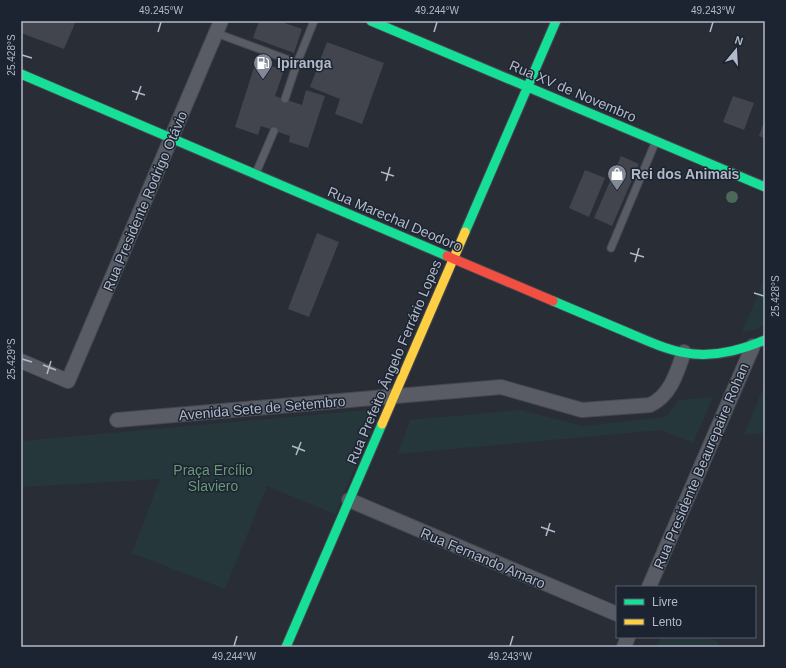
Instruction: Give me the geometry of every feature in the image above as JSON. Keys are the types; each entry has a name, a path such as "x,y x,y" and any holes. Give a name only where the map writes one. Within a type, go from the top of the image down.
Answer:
{"main road":[{"name":"Rua XV de Novembro","path":"371,21 765,186"},
{"name":"Rua Prefeito Ângelo Ferrário Lopes","path":"286,647 556,21"},
{"name":"Rua Marechal Deodoro","path":"21,74 634,336 684,352 710,353 732,351 759,343"}],"street":[{"name":"Rua Presidente Rodrigo Otávio","path":"21,361 68,381 219,27"},
{"name":"Rua Presidente Beaurepaire Rohan","path":"649,586 759,343"},
{"name":"Avenida Sete de Setembro","path":"117,420 501,387 582,410 650,405 658,401 672,382 684,352"},
{"name":"Rua Fernando Amaro","path":"350,500 616,614"}],"lane":[{"path":"286,99 297,64 314,21"},
{"path":"219,27 297,64"},
{"path":"256,174 274,130"},
{"path":"611,248 656,141"}],"green space":[{"path":"765,277 765,325 757,329 742,332"},
{"path":"765,384 765,433 744,435 763,388"},
{"path":"713,397 693,443 662,430 398,454 410,420 520,410 583,426 666,417 678,400"},
{"name":"Praça Ercílio Slaviero","path":"380,409 335,514 267,486 225,589 132,553 160,479 21,487 21,441"},
{"path":"660,638 709,638 719,642 717,647 656,647"}],"building":[{"path":"21,21 76,21 64,49 21,33"},
{"path":"259,21 279,21 302,29 294,53 253,38"},
{"path":"327,42 384,63 362,124 335,114 340,99 310,87"},
{"path":"256,61 284,70 275,96 302,105 306,90 325,96 308,148 289,142 290,136 261,126 258,135 235,127"},
{"path":"733,96 754,103 744,130 723,122"},
{"path":"765,119 765,138 759,136"},
{"name":"Rei dos Animais","path":"621,156 639,164 612,226 594,218"},
{"name":"Rei dos Animais","path":"585,170 605,178 589,217 569,208"},
{"path":"317,233 339,242 309,317 288,309"}],"traffic: fast":[{"path":"371,21 765,187"},
{"path":"465,232 556,21"},
{"path":"21,74 447,256"},
{"path":"553,301 658,345 685,353 721,353 748,347 765,340"},
{"path":"286,647 382,424"}],"traffic: slow":[{"path":"382,424 465,232"}],"traffic: jam":[{"path":"447,256 553,301"}],"place":[{"name":"Ipiranga","path":"263,80"},
{"name":"Rei dos Animais","path":"617,191"}]}
